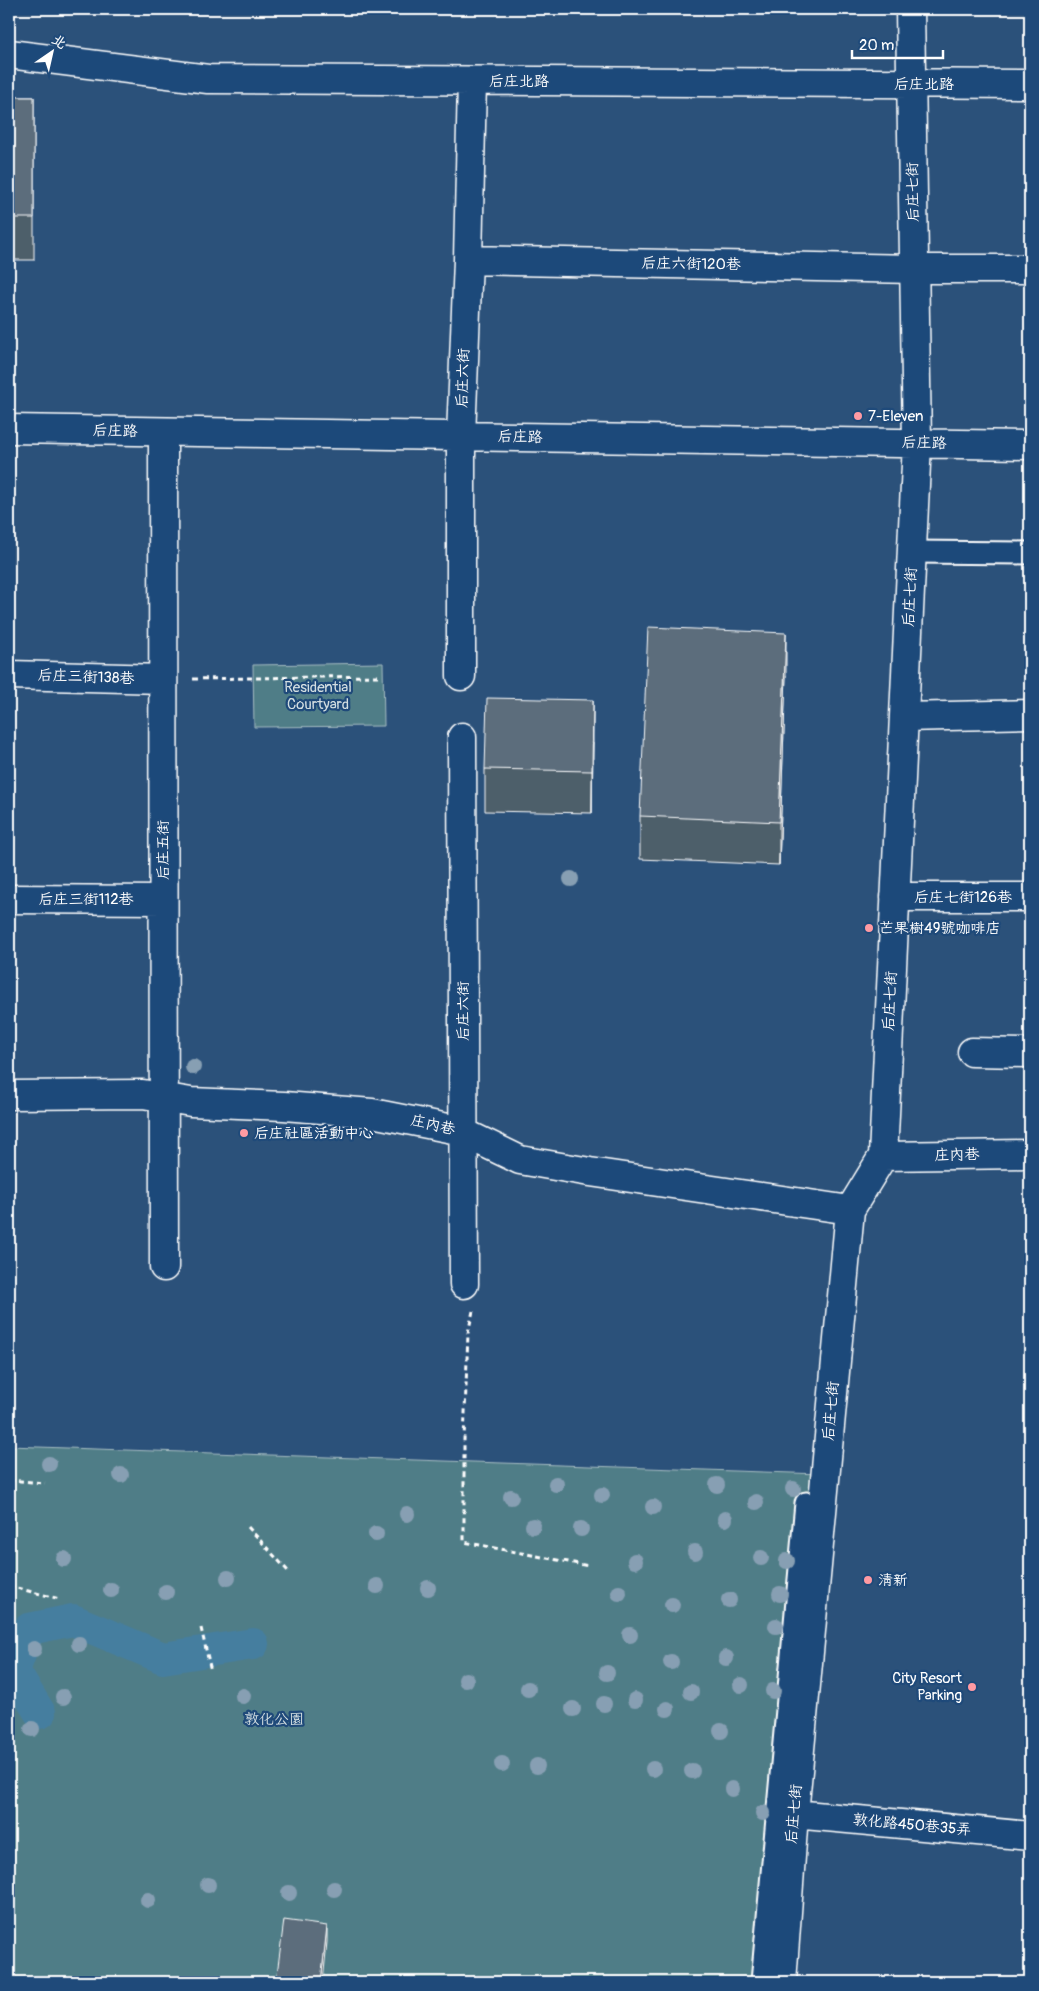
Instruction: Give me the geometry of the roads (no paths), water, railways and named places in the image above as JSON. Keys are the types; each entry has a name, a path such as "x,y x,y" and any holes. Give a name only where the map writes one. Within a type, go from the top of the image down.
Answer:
{"street":[{"name":"后庄七街","path":"782,1982 794,1814 850,1210 883,1156 917,443 910,9"},
{"name":"后庄北路","path":"9,54 208,79 1030,84"},
{"name":"后庄六街","path":"461,676 461,436 468,260 472,81"},
{"name":"后庄六街120巷","path":"468,260 914,269 1030,269"},
{"name":"后庄路","path":"9,429 1030,445"},
{"name":"后庄五街","path":"163,432 164,1267"},
{"path":"912,552 1030,553"},
{"name":"后庄三街138巷","path":"9,675 163,679"},
{"path":"904,717 1030,714"},
{"name":"后庄六街","path":"462,737 464,1132 469,1296"},
{"name":"后庄七街126巷","path":"895,897 1030,897"},
{"name":"后庄三街112巷","path":"9,899 163,900"},
{"path":"972,1052 1030,1053"},
{"name":"庄內巷","path":"9,1095 144,1094 191,1102 284,1106 372,1113 464,1132 520,1160 850,1210"},
{"name":"庄內巷","path":"883,1156 1030,1154"},
{"path":"762,1982 806,1503 822,1506"},
{"name":"敦化路450巷35弄","path":"794,1814 1030,1836"}],"waterway":[{"path":"40,1713 14,1671 29,1629 73,1620 163,1658 253,1644"}],"place":[{"name":"7-Eleven","path":"858,416"},
{"name":"芒果樹49號咖啡店","path":"869,928"},
{"name":"后庄社區活動中心","path":"244,1133"},
{"name":"清新","path":"868,1580"},
{"name":"City Resort Parking","path":"972,1687"}],"park label":[{"name":"Residential Courtyard","path":"318,696"},
{"name":"敦化公園","path":"274,1719"}]}
